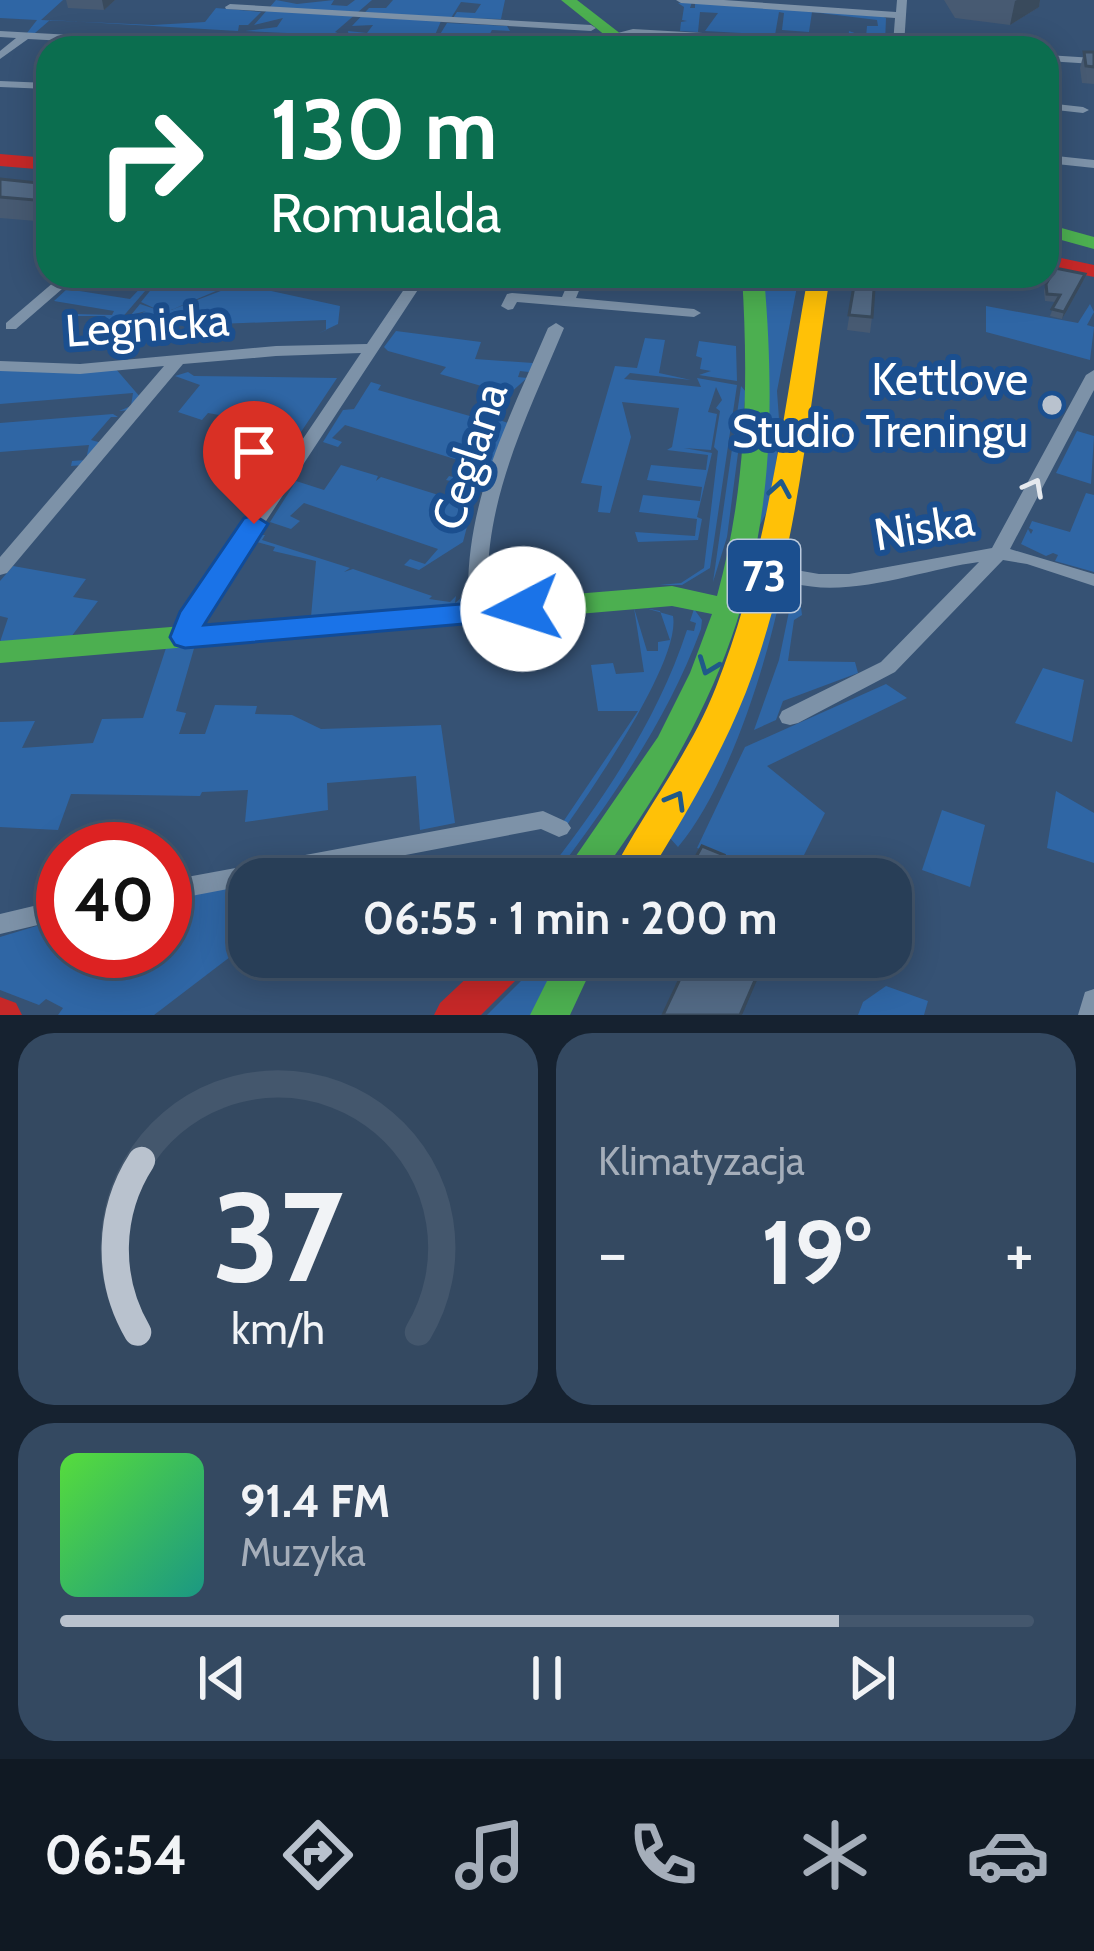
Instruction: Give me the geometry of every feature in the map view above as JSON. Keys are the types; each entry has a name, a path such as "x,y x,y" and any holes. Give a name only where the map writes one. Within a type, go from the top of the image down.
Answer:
{"main road":[{"path":"0,156 36,154"},
{"path":"0,156 36,162"},
{"path":"1059,233 1094,243"},
{"path":"1059,264 1094,271"},
{"name":"73","path":"592,858 683,721 727,608 743,545 758,422 761,346 754,288"},
{"name":"73","path":"640,858 682,789 725,702 751,630 817,288"},
{"path":"0,652 672,596 727,608"},
{"path":"454,1015 493,978"},
{"path":"550,1015 568,978"}],"street":[{"path":"681,0 898,14"},
{"path":"898,36 902,0"},
{"path":"230,7 733,36"},
{"path":"0,34 43,36"},
{"path":"0,56 26,35"},
{"path":"1059,59 1094,61"},
{"path":"0,83 36,85"},
{"path":"1059,107 1083,110"},
{"path":"1059,160 1094,164"},
{"path":"11,326 56,288"},
{"path":"185,637 191,619 412,288"},
{"path":"568,301 573,288"},
{"path":"508,306 512,297 694,313"},
{"name":"Ceglana","path":"479,613 475,561 480,524 556,328"},
{"name":"Legnicka","path":"0,366 80,369 276,351 372,348"},
{"path":"0,569 178,360"},
{"path":"790,717 888,667 998,554 1091,385"},
{"name":"Niska","path":"766,563 788,575 823,581 998,554 1094,580"},
{"path":"192,886 543,820 559,828"},
{"path":"0,924 36,915"},
{"path":"1091,1015 1094,1000"}],"shaded area":[{"path":"0,0 63,0 41,20 50,20 35,33 27,33 37,20 0,18"},
{"path":"276,0 297,4 334,0 331,5 347,6 355,0 372,0 335,32 345,36 245,31 277,27 283,18 254,25"},
{"path":"393,0 505,0 501,19 453,18 457,12 475,13 481,4 461,2 451,18 441,21 435,35 349,36 348,31 367,33 373,25 352,26 369,8 386,8"},
{"path":"692,2 690,8 695,8 695,2 876,14 886,18 885,36 866,36 867,26 878,26 877,20 812,12 809,32 782,30 784,13 779,12 775,35 705,31 718,13 700,12 698,32 680,31 681,22 687,21 682,20 684,7 678,3"},
{"path":"216,8 261,12 248,25 239,25 238,31 79,22 153,25 205,22"},
{"path":"447,23 507,26 510,31 492,30 489,36 439,36"},
{"path":"141,288 148,288 114,327 146,311 131,315 140,304 158,310 141,302 152,288 223,288 171,310 229,288 257,288 340,306 338,324 326,330 326,320 137,327 134,338 148,337 148,342 117,347 112,324 98,323 106,316 75,316 65,322 74,314 112,315 114,311 54,301 67,289 130,299"},
{"path":"760,288 797,288 777,391 780,433 770,506 753,538"},
{"path":"1090,304 1094,312 1087,325 1094,327 1090,360 986,332 986,306 1078,323"},
{"path":"396,331 481,342 475,359 533,363 529,372 520,371 518,377 527,378 509,394 440,374 446,367 388,351 384,347"},
{"path":"645,338 665,340 659,373 691,380 630,373 624,379 701,387 697,378 737,385 710,568 682,585 659,585 681,583 704,568 718,451 714,447 720,411 716,408 722,400 716,387 708,412 717,414 711,450 684,448 712,453 697,517 702,519 698,540 638,542 635,532 695,536 697,519 639,512 643,495 700,501 702,487 647,480 651,465 706,470 708,455 667,450 672,447 679,408 622,402 631,437 610,513 598,512 602,486 581,483 615,366 637,368"},
{"path":"699,341 736,346 737,381 699,375 711,371 700,369"},
{"path":"0,368 115,368 141,398 130,410 119,411 131,406 133,393 0,404"},
{"path":"188,372 194,376 337,378 297,438 281,436 273,447 248,443 262,421 234,418 229,424 220,423 225,416 208,413 202,420 178,412 200,385 175,376"},
{"path":"371,382 381,385 378,390 508,423 482,488 446,480 449,476 462,479 474,465 345,425 332,438 342,442 338,447 323,442 343,410 354,409"},
{"path":"741,386 746,392 727,537 713,582"},
{"path":"113,414 118,417 111,417 91,440 102,443 83,465 71,466 72,461 86,460 89,445 0,452 0,423"},
{"path":"1077,431 1094,436 1091,484 1056,473"},
{"path":"341,465 378,476 376,481 381,477 464,503 456,517 469,519 463,542 419,570 404,565 410,559 425,564 438,549 304,503 290,516 300,521 291,529 270,522 296,481 324,490"},
{"path":"1086,493 1094,495 1094,572 1055,561 1058,555 1046,556 1021,544 1028,529 1031,534 1033,530 1029,528 1032,521 1070,532"},
{"path":"265,535 262,540 350,568 344,572 353,569 432,596 429,599 450,602 456,596 455,603 461,598 464,602 463,604 311,617 316,561 273,551 275,547 257,542"},
{"path":"13,566 86,579 73,597 98,601 71,637 0,642 8,618 0,616 0,581"},
{"path":"799,592 802,615 794,620 788,661 855,662 858,673 783,701 776,720 754,730 779,660 792,597"},
{"path":"776,594 780,598 773,628 728,762 678,847 669,837"},
{"path":"634,608 647,651 658,651 658,642 670,640 660,612 673,616 672,636 664,662 650,691 615,753 567,825 561,825 638,711 598,711 591,665 613,663 616,674 644,672"},
{"path":"694,609 702,620 701,629 654,729 567,858 558,858 643,729 687,630 694,631 696,623 690,621"},
{"path":"195,645 176,711 186,713 179,734 205,734 215,705 257,706 255,714 292,715 321,729 441,725 455,823 420,830 416,776 327,783 328,810 245,822 248,790 202,792 200,796 71,794 61,822 36,822 36,829 0,827 0,722 35,721 22,748 93,743 102,719 143,718 166,648"},
{"path":"1043,668 1084,680 1072,742 1015,723"},
{"path":"886,684 907,698 767,766 825,813 802,858 728,858 697,848 745,747"},
{"path":"1056,791 1094,813 1094,863 1047,848"},
{"path":"942,810 985,825 970,887 922,870"},
{"path":"228,887 228,959 154,1015 58,1015 63,1008 46,999 39,1005 0,990 0,937 36,926 36,978 192,978 192,894"},
{"path":"524,978 555,978 533,1015 487,1015"},
{"path":"886,986 928,1001 924,1015 858,1015 863,1002"}],"building":[{"path":"1084,52 1094,52 1094,67 1086,66"},
{"path":"0,179 36,183 36,200 0,197"},
{"path":"1059,269 1085,274 1064,312 1052,309 1060,295 1047,294 1046,288 1059,288"},
{"path":"854,288 874,289 872,317 849,315"},
{"path":"702,846 724,855 722,858 695,858"},
{"path":"680,978 756,978 740,1015 663,1015"}],"traffic: fast":[{"path":"568,0 615,36"},
{"path":"1059,233 1094,243"},
{"path":"593,858 670,745 706,673 725,619 740,563 756,449 759,391 754,288"},
{"path":"0,652 672,596 727,608"},
{"path":"550,1015 568,978"}],"traffic: slow":[{"path":"640,858 710,737 749,637 775,536 817,288"}],"traffic: jam":[{"path":"0,160 36,163"},
{"path":"1059,264 1094,271"},
{"path":"454,1015 493,978"}],"place":[{"name":"Kettlove Studio Treningu","path":"1052,405"}],"route":[{"path":"254,524 191,619 185,637 523,609"}]}
